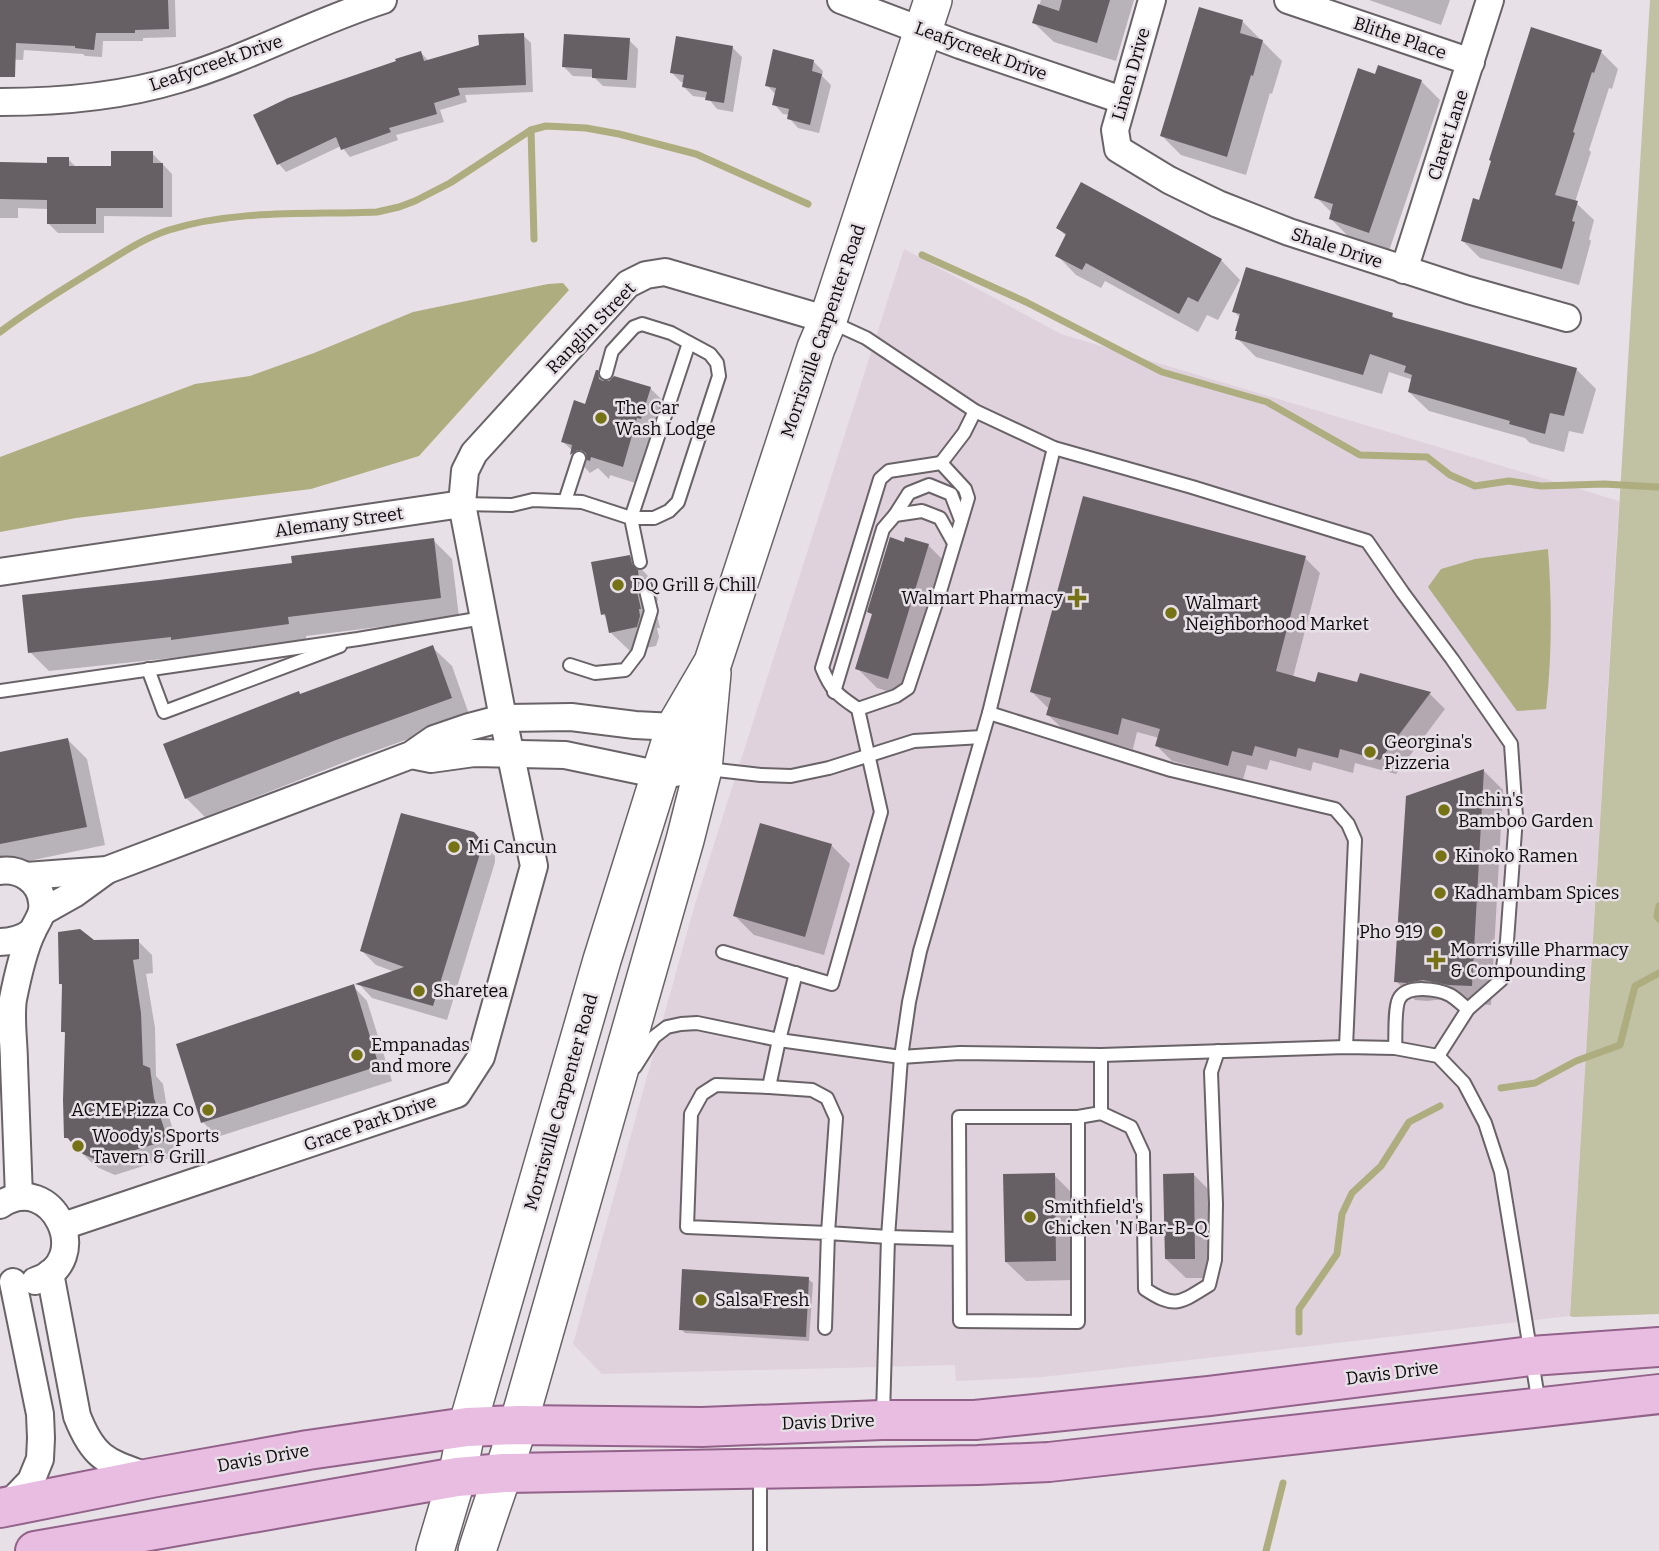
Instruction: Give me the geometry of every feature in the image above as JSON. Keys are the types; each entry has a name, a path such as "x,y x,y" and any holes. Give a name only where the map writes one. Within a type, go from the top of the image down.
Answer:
{"main road":[{"name":"Morrisville Carpenter Road","path":"435,1551 457,1477 467,1427 602,960 676,727 713,662 927,15"},
{"name":"Morrisville Carpenter Road","path":"477,1551 504,1473 685,840 703,769 713,662"},
{"name":"Davis Drive","path":"3,1508 309,1450 467,1427 702,1427 882,1420 975,1420 1209,1396 1531,1356 1659,1347"},
{"path":"41,1550 457,1477 504,1473 1049,1462 1659,1394"}],"street":[{"name":"Leafycreek Drive","path":"0,102 82,100 150,88 182,79 383,0"},
{"name":"Leafycreek Drive","path":"841,0 927,15 1089,90 1122,100"},
{"name":"Linen Drive","path":"1118,149 1115,130 1152,0"},
{"name":"Blithe Place","path":"1289,0 1471,62"},
{"name":"Claret Lane","path":"1404,270 1490,0"},
{"name":"Shale Drive","path":"1118,149 1169,180 1218,204 1289,233 1468,290 1567,318"},
{"name":"Ranglin Street","path":"462,504 466,471 474,453 628,284 637,279 666,272 828,320"},
{"name":"Alemany Street","path":"0,572 462,504"},
{"path":"462,504 511,753"},
{"path":"0,942 13,942 23,938 37,922 107,870 411,755 434,739 503,718 571,717 676,727 703,769 661,775 565,755 474,753 431,759 411,755"},
{"name":"Grace Park Drive","path":"63,1226 457,1094 481,1057 534,866 511,753"},
{"path":"26,876 107,870"},
{"path":"0,871 18,872 26,876 40,892 42,902 20,969 13,1002 9,1201 33,1198 46,1204 57,1214 66,1239 59,1263 50,1273 39,1280 26,1283 7,1279 40,1413 41,1438 40,1459 31,1481 3,1508"},
{"path":"0,971 13,1002"},
{"path":"50,1273 77,1416 84,1433 93,1447 111,1463 151,1478"}],"lane":[{"path":"828,320 866,338 975,411 1054,448 1367,541 1511,744 1516,817 1507,941 1501,979 1468,1009 1438,1056"},
{"path":"462,504 512,505 533,500 582,502 631,518 654,518 669,511 678,502 715,389 719,376 717,363 710,354 671,333 642,324 634,327 612,351 606,373"},
{"path":"640,562 631,518 689,343"},
{"path":"723,952 832,984 881,811 858,709 834,692 822,668 880,479 890,471 941,463 964,433 975,411"},
{"path":"882,1420 888,1237 901,1057 909,1002 920,951 989,713 1054,448"},
{"path":"565,501 579,458"},
{"path":"858,709 896,696 908,688 968,498 965,489 941,463"},
{"path":"834,692 883,529 909,493 929,485 951,494 961,520"},
{"path":"895,515 922,511 940,518 954,543"},
{"path":"570,665 596,673 625,670 638,653 651,611 645,586"},
{"path":"0,691 483,618"},
{"path":"148,669 164,712 358,639"},
{"path":"989,713 1171,770 1335,809 1348,824 1355,841 1346,1047"},
{"path":"703,769 791,776 830,768 914,741 982,737"},
{"path":"769,1087 796,974"},
{"path":"1395,1048 1398,1001 1404,993 1418,989 1436,990 1452,996 1468,1009"},
{"path":"608,1108 654,1037 667,1027 681,1024 697,1023 779,1040 901,1057 960,1053 1101,1055 1346,1047 1395,1048 1438,1056 1464,1083 1485,1123 1501,1172 1539,1407"},
{"path":"1078,1117 1078,1322 960,1321 959,1117 1078,1117 1101,1112 1131,1127 1143,1153 1145,1289 1163,1301 1184,1301 1209,1285 1215,1260 1216,1204 1211,1072 1217,1051"},
{"path":"1101,1055 1101,1112"},
{"path":"825,1328 828,1233 836,1118 827,1098 812,1090 716,1085 702,1094 691,1114 687,1227 828,1233 888,1237 959,1239"},
{"path":"760,1468 760,1551"}],"shaded area":[{"path":"1650,0 1659,0 1659,1314 1573,1317 1570,1316"},
{"path":"904,249 1061,334 1619,501 1570,1316 1043,1377 956,1381 955,1365 602,1374 573,1344 695,904"},
{"path":"563,283 569,290 419,456 311,489 76,518 0,532 0,457 195,384 250,376 413,312"},
{"path":"1548,549 1551,629 1546,709 1517,711 1428,587 1441,569 1475,559"}],"building":[{"path":"0,0 168,0 169,29 135,30 135,33 96,33 94,50 75,46 16,43 15,77 0,77"},
{"path":"1062,0 1110,0 1097,43 1032,23 1038,4 1059,11"},
{"path":"1199,7 1243,20 1240,33 1263,40 1227,157 1160,136"},
{"path":"1531,27 1602,50 1594,73 1592,72 1555,195 1578,201 1562,269 1461,241 1473,198 1479,200"},
{"path":"524,33 526,85 458,88 460,95 434,103 437,114 389,128 391,132 341,150 336,137 277,165 253,115 288,98 421,51 424,61 479,45 478,35"},
{"path":"564,34 630,38 627,80 592,78 592,69 562,67"},
{"path":"676,36 733,46 724,103 705,100 707,92 682,87 684,75 670,73"},
{"path":"773,49 814,60 812,71 822,74 810,125 787,119 789,109 772,105 776,88 765,86"},
{"path":"1378,65 1422,80 1369,233 1329,219 1333,204 1314,198 1358,68 1375,74"},
{"path":"111,151 153,151 153,163 163,163 163,208 96,208 96,224 47,224 47,200 0,199 0,162 47,163 47,157 69,157 69,166 111,166"},
{"path":"1081,182 1222,259 1198,302 1188,297 1179,314 1086,263 1082,270 1055,256 1066,234 1056,228"},
{"path":"1246,267 1393,313 1392,317 1577,368 1564,416 1550,413 1545,434 1509,424 1510,421 1408,392 1412,375 1404,372 1406,366 1370,354 1363,375 1235,339 1240,314 1232,312"},
{"name":"The Car Wash Lodge","path":"596,370 599,379 603,381 609,381 614,376 651,387 641,419 637,418 623,467 591,457 590,461 587,460 586,453 581,450 570,455 572,445 561,442 574,400 585,404"},
{"name":"Walmart Neighborhood Market","path":"1083,496 1306,556 1276,671 1315,682 1318,672 1357,682 1360,673 1431,692 1380,760 1340,749 1338,758 1298,748 1296,757 1255,746 1252,756 1232,751 1228,766 1155,746 1160,729 1122,718 1118,735 1046,715 1051,698 1030,692"},
{"path":"890,537 904,542 905,537 929,544 888,679 855,669 872,614 867,612"},
{"path":"434,538 441,598 288,617 289,624 171,640 171,637 28,653 22,595 292,563 291,556"},
{"name":"DQ Grill & Chill","path":"630,555 632,564 638,570 636,587 640,616 637,627 609,633 605,614 601,615 591,562"},
{"path":"433,645 452,698 185,799 163,744 299,691 300,694"},
{"path":"68,738 87,827 0,844 0,752"},
{"path":"1484,769 1472,986 1423,980 1394,982 1406,796"},
{"path":"401,813 474,832 481,840 482,847 433,1006 355,984 404,967 360,951"},
{"path":"760,823 832,844 805,937 733,916"},
{"path":"80,929 94,940 139,939 139,959 133,960 141,1013 143,1065 150,1068 154,1098 168,1140 99,1161 83,1154 68,1138 64,1138 65,1032 61,1032 62,984 59,984 58,932"},
{"path":"354,984 379,1066 201,1123 176,1044"},
{"name":"Smithfield's Chicken 'N Bar-B-Q","path":"1055,1173 1056,1261 1005,1262 1003,1174"},
{"path":"1194,1173 1195,1259 1165,1259 1163,1174"},
{"path":"682,1269 809,1277 806,1337 679,1330"}],"waterway":[{"path":"0,332 36,306 133,246 160,233 195,223 246,216 377,212 399,207 450,183 531,130 546,126 586,128 619,134 696,154 808,204"},
{"path":"531,130 534,239"},
{"path":"922,255 1026,302 1162,372 1267,402 1360,455 1427,457 1450,475 1475,486 1509,481 1541,486 1604,484 1657,487"},
{"path":"1659,906 1659,919"},
{"path":"1501,1088 1535,1083 1576,1061 1620,1045 1635,986 1659,973"},
{"path":"1299,1332 1299,1309 1337,1254 1342,1214 1352,1193 1381,1166 1409,1122 1440,1106"},
{"path":"1266,1551 1283,1483"}],"place":[{"name":"The Car Wash Lodge","path":"601,418"},
{"name":"DQ Grill & Chill","path":"618,585"},
{"name":"Walmart Pharmacy","path":"1077,598"},
{"name":"Walmart Neighborhood Market","path":"1171,613"},
{"name":"Georgina's Pizzeria","path":"1370,752"},
{"name":"Inchin's Bamboo Garden","path":"1444,810"},
{"name":"Mi Cancun","path":"454,847"},
{"name":"Kinoko Ramen","path":"1441,856"},
{"name":"Kadhambam Spices","path":"1440,893"},
{"name":"Pho 919","path":"1437,932"},
{"name":"Morrisville Pharmacy & Compounding","path":"1436,960"},
{"name":"Sharetea","path":"419,991"},
{"name":"Empanadas and more","path":"357,1055"},
{"name":"ACME Pizza Co","path":"208,1110"},
{"name":"Woody's Sports Tavern & Grill","path":"78,1146"},
{"name":"Smithfield's Chicken 'N Bar-B-Q","path":"1030,1217"},
{"name":"Salsa Fresh","path":"701,1300"}]}
